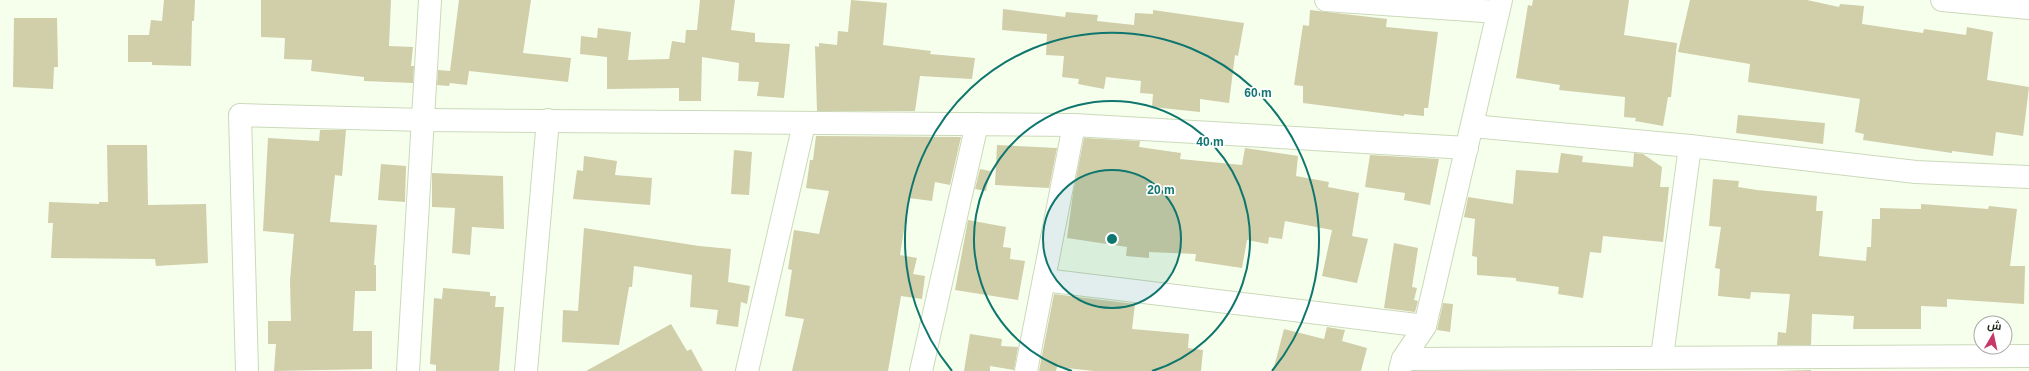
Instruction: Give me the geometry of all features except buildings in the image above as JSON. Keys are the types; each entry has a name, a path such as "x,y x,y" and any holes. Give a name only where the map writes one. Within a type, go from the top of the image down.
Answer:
{"street":[{"path":"408,371 430,0"},
{"path":"1326,0 1500,6 1426,326 1401,365"},
{"path":"1942,0 2029,8"},
{"path":"246,371 240,115 424,120 1074,125 1467,148"},
{"path":"526,371 548,120"},
{"path":"747,371 804,124"},
{"path":"921,371 977,124"},
{"path":"1026,371 1074,125"},
{"path":"1472,126 1690,146 1916,172 2029,177"},
{"path":"1662,357 1690,146"},
{"path":"1044,280 1426,326"},
{"path":"1401,365 1662,357 2029,356"}]}
